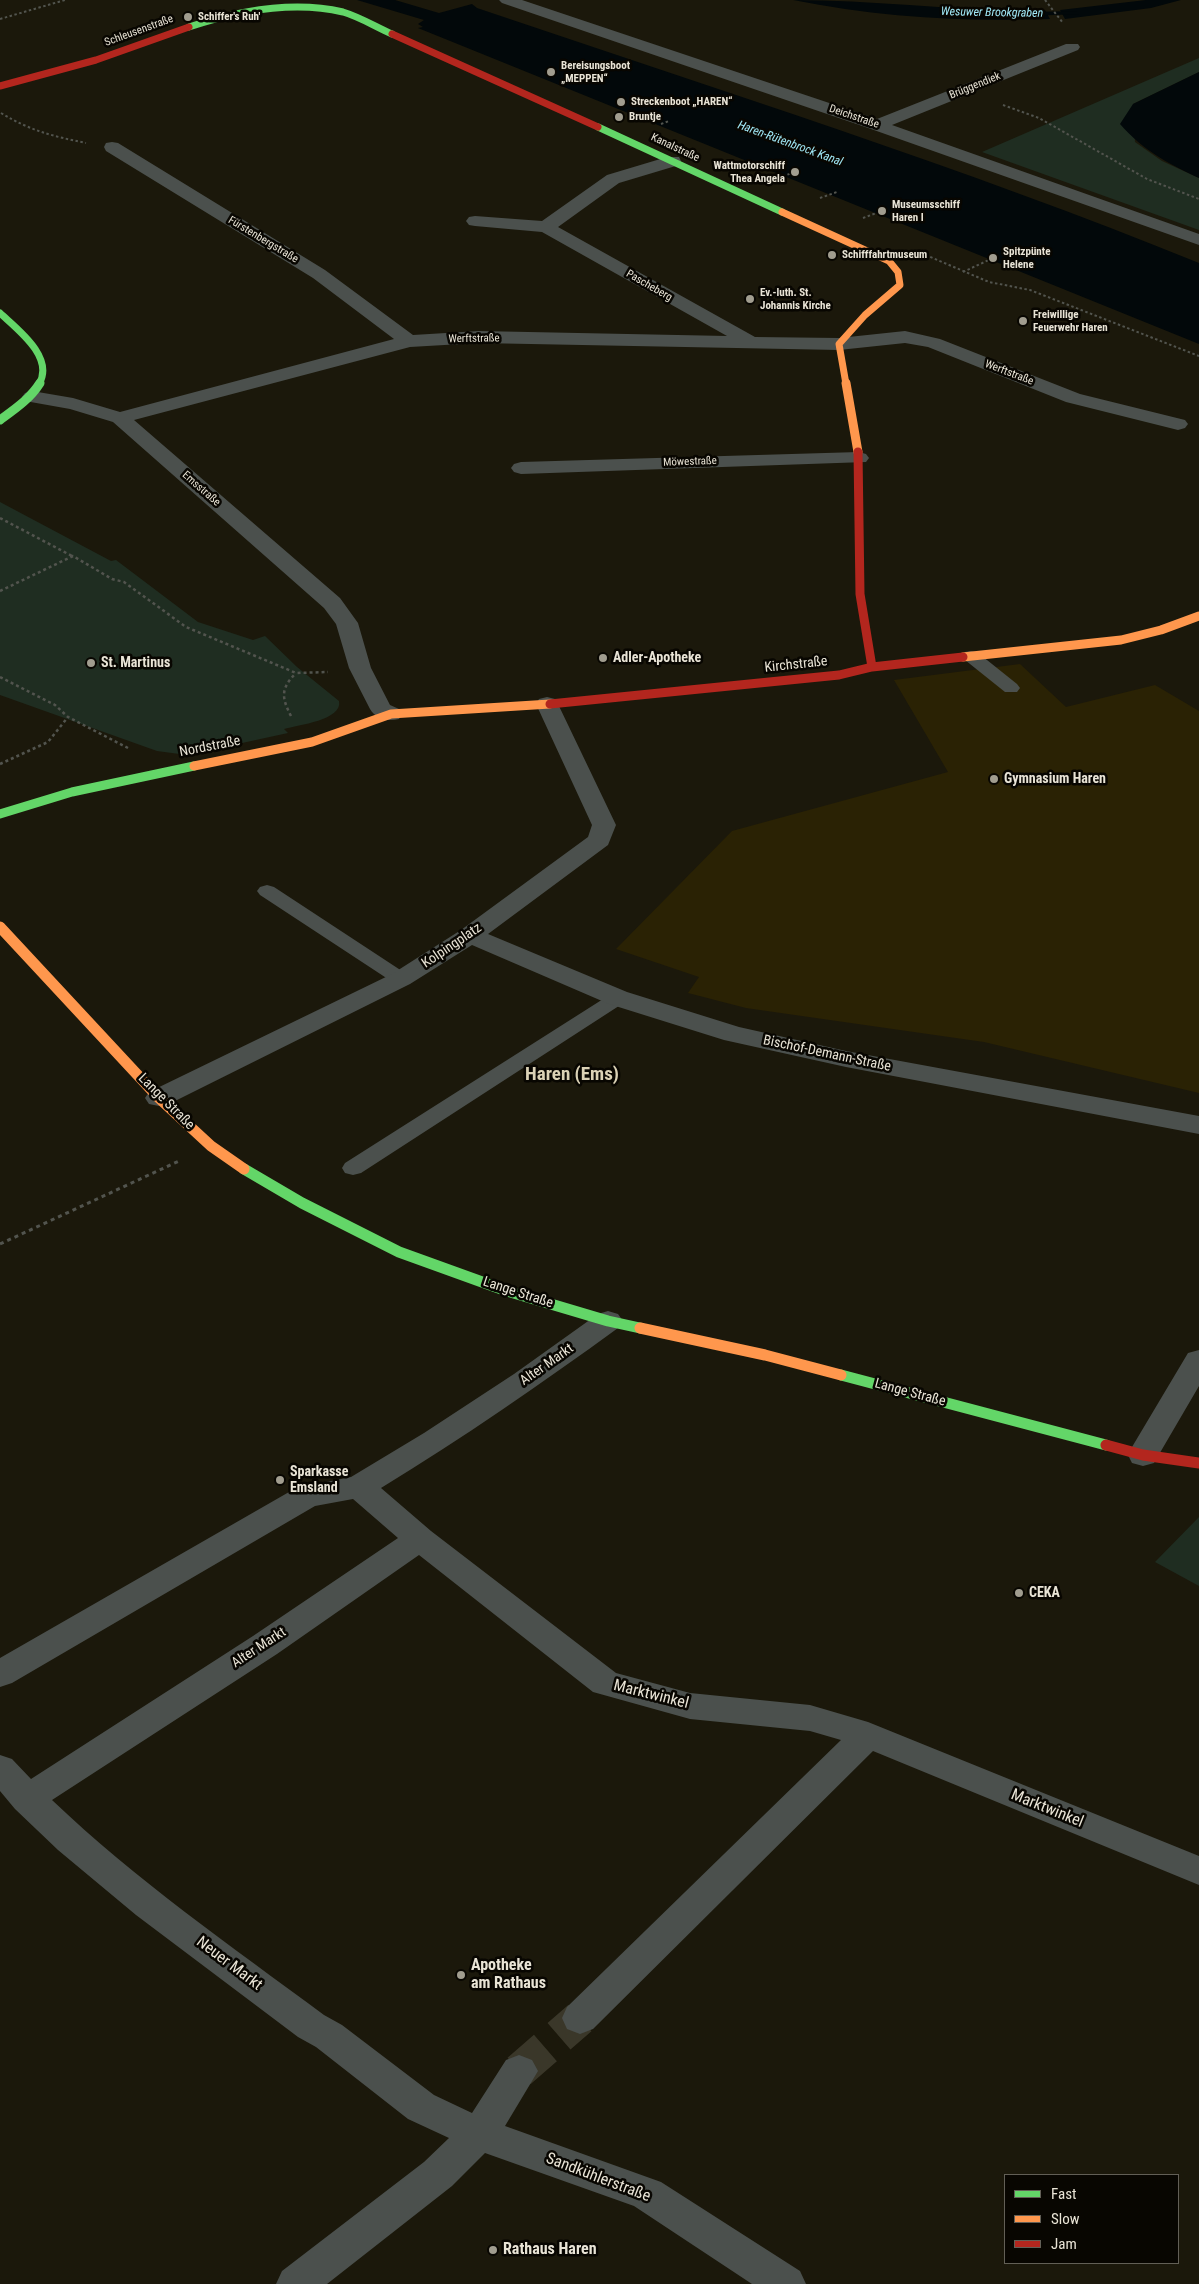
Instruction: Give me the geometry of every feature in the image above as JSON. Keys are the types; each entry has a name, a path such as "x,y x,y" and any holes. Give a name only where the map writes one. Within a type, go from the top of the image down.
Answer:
{"street":[{"name":"Deichstraße","path":"507,0 877,125 1199,240"},
{"name":"Schleusenstraße","path":"0,86 96,60 227,13 255,6 286,3"},
{"name":"Kanalstraße","path":"286,3 311,5 342,12 494,78 859,246 889,262 898,272 900,285 865,315 839,344"},
{"name":"Brüggendiek","path":"877,125 1072,47"},
{"name":"Fürstenbergstraße","path":"112,147 319,274 409,341"},
{"path":"546,227 613,179 673,161"},
{"name":"Pascheberg","path":"475,221 546,227 720,326 754,343"},
{"path":"0,313 32,341 42,357 45,368 44,376 32,397 14,412 0,420"},
{"name":"Werftstraße","path":"120,418 409,341 479,337 839,344 905,338 933,343 1074,398 1178,424"},
{"path":"839,344 859,458 860,594 872,667"},
{"name":"Emsstraße","path":"32,397 73,404 120,418 332,603 347,623 360,668 380,708 392,714"},
{"name":"Möwestraße","path":"521,468 859,458"},
{"name":"Kirchstraße","path":"392,714 547,704 839,675 872,667 1121,640 1161,630 1199,616"},
{"name":"Kolpingplatz","path":"159,1098 401,980 470,935 599,840 604,825 547,704"},
{"name":"Nordstraße","path":"0,814 32,802 111,782 312,742 392,714"},
{"name":"Lange Straße","path":"0,927 159,1098 211,1146 248,1172 302,1203 399,1252 507,1291 608,1321 765,1355 1143,1455 1199,1463"},
{"name":"Bischof-Demann-Straße","path":"470,935 618,998 734,1034 783,1046 1199,1125"},
{"name":"Alter Markt","path":"0,1674 307,1496 358,1487 451,1430 608,1321"},
{"path":"1143,1455 1199,1360"},
{"path":"358,1487 420,1539"},
{"name":"Alter Markt","path":"27,1799 265,1645 420,1539"},
{"name":"Marktwinkel","path":"420,1539 605,1684 690,1706 810,1718 868,1735 1199,1871"},
{"path":"580,2018 868,1735"},
{"name":"Neuer Markt","path":"0,1768 27,1799 118,1881 311,2026 329,2036 421,2107 478,2134"},
{"path":"296,2284 438,2174 478,2134 519,2071"},
{"name":"Sandkühlerstraße","path":"478,2134 647,2194 786,2284"}],"lane":[{"path":"972,656 1011,688"},
{"path":"267,891 401,980"},
{"path":"354,1168 618,998"}],"path":[{"path":"0,19 65,0"},
{"path":"1045,0 1065,26"},
{"path":"965,90 1039,118 1147,179 1199,199"},
{"path":"0,113 24,127 46,135 112,147"},
{"path":"860,219 882,211"},
{"path":"918,252 989,282 1030,290 1199,356"},
{"path":"963,272 993,258"},
{"path":"0,518 73,556 112,579 124,582 186,628 296,673 313,674 360,668"},
{"path":"0,591 73,556"},
{"path":"296,673 286,683 283,700 296,723"},
{"path":"0,677 55,705 68,717 134,750"},
{"path":"0,764 48,742 68,717"},
{"path":"0,1244 211,1146"}],"shaded area":[{"path":"1020,664 1066,707 1155,685 1199,711 1199,1093 984,1042 746,1008 688,993 699,977 616,949 732,831 948,772 894,680"}],"green space":[{"path":"1199,58 1199,72 1133,104 1135,142 1162,161 1199,178 1199,230 982,152"},
{"path":"0,502 111,561 116,560 198,622 253,640 265,636 297,667 339,701 338,707 334,713 318,721 284,729 288,733 187,755 157,751 0,695"},
{"path":"1199,1517 1199,1586 1155,1562"}],"water":[{"name":"Haren-Rütenbrock Kanal","path":"357,0 395,0 439,13 472,4 477,8 750,99 1021,194 1199,263 1199,344 418,28 423,27 418,24 424,20"},
{"path":"793,0 1045,10 1050,19 985,20 921,17 856,11"},
{"path":"1146,0 1181,0 1151,8 1065,19 1060,10"},
{"path":"1199,72 1199,178 1156,156 1120,124 1133,104"}],"waterway":[{"name":"Wesuwer Brookgraben","path":"1030,14 1077,13"}],"tunnel":[{"path":"519,2071 580,2018"}],"traffic: fast":[{"path":"189,27 246,11 265,8 304,7 343,12 392,34"},
{"path":"598,127 782,212"},
{"path":"0,313 30,343 39,356 43,368 41,380 34,393 0,420"},
{"path":"0,814 72,792 194,766"},
{"path":"244,1169 302,1203 399,1252 507,1291 608,1321 640,1328"},
{"path":"841,1375 1106,1445"}],"traffic: slow":[{"path":"782,212 889,261 898,272 900,285 865,315 839,344 858,452"},
{"path":"963,657 1121,640 1161,630 1199,616"},
{"path":"194,766 312,742 391,714 550,704"},
{"path":"0,927 159,1098 211,1146 244,1169"},
{"path":"640,1328 765,1355 841,1375"}],"traffic: jam":[{"path":"0,86 96,60 189,27"},
{"path":"392,34 598,127"},
{"path":"858,452 860,594 872,667"},
{"path":"550,704 839,675 872,667 963,657"},
{"path":"1106,1445 1143,1455 1199,1463"}],"place":[{"name":"Schiffer's Ruh'","path":"188,17"},
{"name":"Bereisungsboot „MEPPEN“","path":"551,72"},
{"name":"Streckenboot „HAREN“","path":"621,102"},
{"name":"Bruntje","path":"619,117"},
{"name":"Wattmotorschiff Thea Angela","path":"795,172"},
{"name":"Museumsschiff Haren I","path":"882,211"},
{"name":"Schifffahrtmuseum","path":"832,255"},
{"name":"Spitzpünte Helene","path":"993,258"},
{"name":"Ev.-luth. St. Johannis Kirche","path":"750,299"},
{"name":"Freiwillige Feuerwehr Haren","path":"1023,321"},
{"name":"Adler-Apotheke","path":"603,658"},
{"name":"St. Martinus","path":"91,663"},
{"name":"Gymnasium Haren","path":"994,779"},
{"name":"Sparkasse Emsland","path":"280,1480"},
{"name":"CEKA","path":"1019,1593"},
{"name":"Apotheke am Rathaus","path":"461,1975"},
{"name":"Rathaus Haren","path":"493,2250"}],"district":[{"name":"Haren (Ems)","path":"572,1075"}]}
